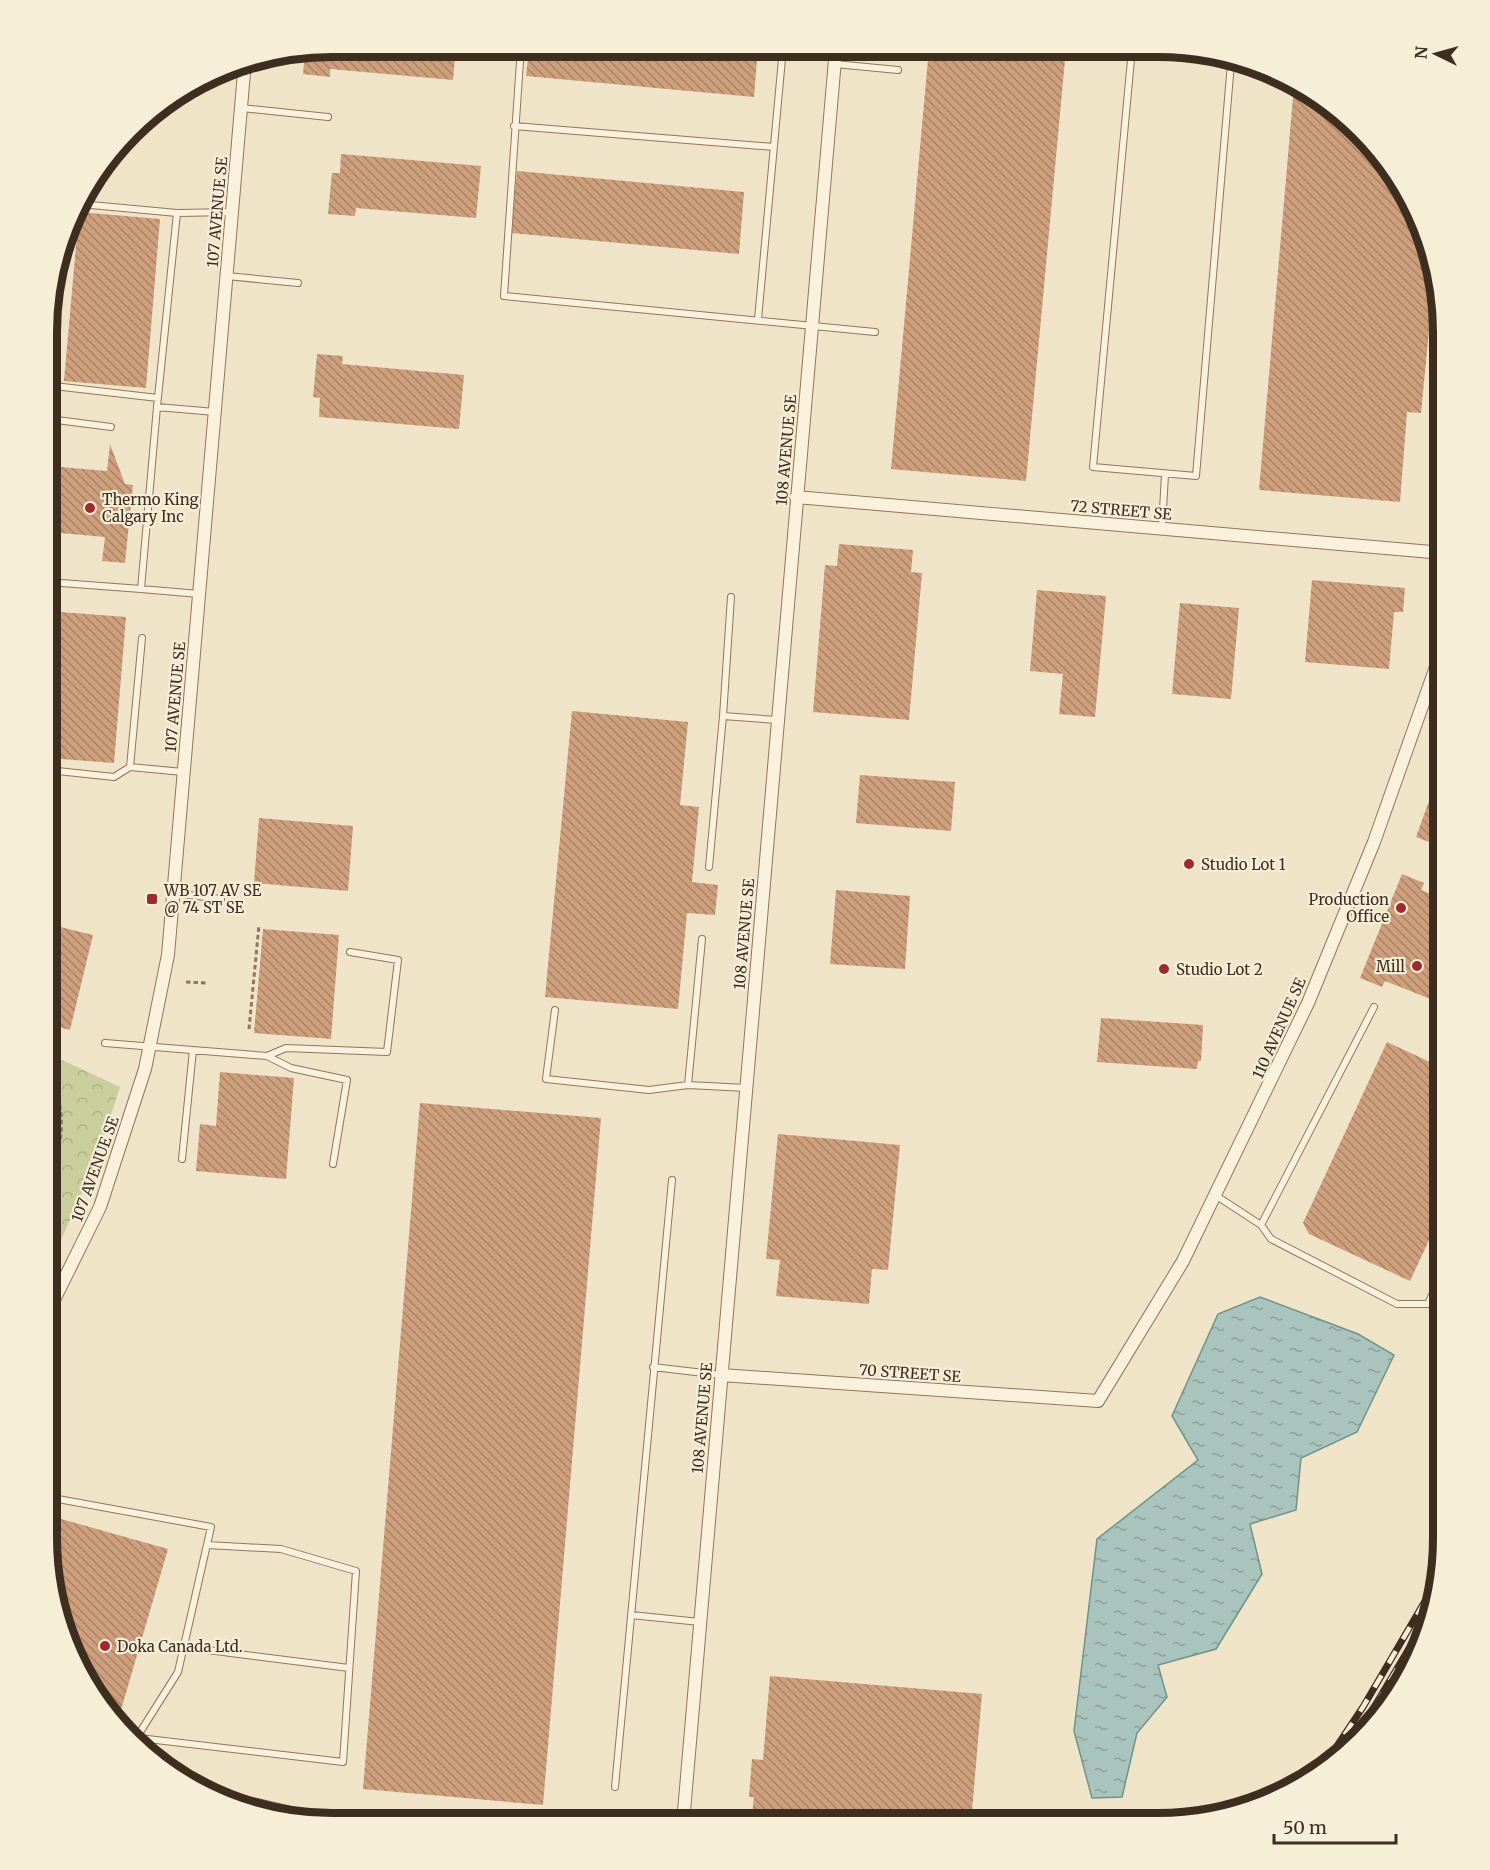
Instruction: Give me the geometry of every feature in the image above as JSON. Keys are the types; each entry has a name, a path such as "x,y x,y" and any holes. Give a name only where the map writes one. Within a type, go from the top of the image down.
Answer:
{"street":[{"name":"108 AVENUE SE","path":"684,1813 835,57"},
{"name":"107 AVENUE SE","path":"57,1294 100,1207 150,1046 168,955 244,72"},
{"name":"72 STREET SE","path":"796,497 1433,552"},
{"name":"110 AVENUE SE","path":"1098,1401 1182,1261 1270,1084 1348,908 1378,832 1433,675"},
{"name":"70 STREET SE","path":"721,1375 1098,1401"}],"lane":[{"path":"520,57 504,296 875,332"},
{"path":"758,319 782,57"},
{"path":"1131,57 1093,466 1165,474 1196,476 1231,67"},
{"path":"835,64 898,70"},
{"path":"241,108 328,117"},
{"path":"514,126 774,147"},
{"path":"88,205 177,213 232,212"},
{"path":"141,589 177,213"},
{"path":"226,276 298,283"},
{"path":"57,386 158,398"},
{"path":"157,406 215,412"},
{"path":"57,420 111,426"},
{"path":"1162,529 1165,474"},
{"path":"57,583 199,594"},
{"path":"709,867 723,716 730,597"},
{"path":"130,767 142,638"},
{"path":"723,716 777,720"},
{"path":"57,771 114,777 130,767 184,772"},
{"path":"174,893 221,899"},
{"path":"688,1085 702,939"},
{"path":"267,1056 286,1048 387,1052 398,960 350,952"},
{"path":"1261,1225 1374,1007"},
{"path":"555,1010 546,1079 649,1090 688,1085 746,1088"},
{"path":"105,1043 267,1056 291,1068 347,1080 333,1164"},
{"path":"182,1159 193,1050"},
{"path":"615,1787 672,1180"},
{"path":"1215,1195 1261,1225 1271,1239 1397,1304 1428,1304 1433,1293"},
{"path":"653,1367 721,1375"},
{"path":"57,1499 211,1527 178,1672 140,1734"},
{"path":"145,1739 343,1762 356,1571 280,1549 207,1545"},
{"path":"631,1615 700,1622"},
{"path":"184,1647 349,1668"}],"path":[{"path":"249,1029 259,925"},
{"path":"186,982 206,983"},
{"path":"57,1100 62,1121 61,1147 57,1157"}],"green space":[{"path":"57,1058 120,1087 96,1161 57,1249"}],"water":[{"path":"1260,1297 1358,1334 1394,1355 1357,1432 1301,1458 1296,1510 1250,1524 1262,1574 1216,1649 1158,1665 1167,1697 1137,1733 1122,1797 1092,1798 1074,1731 1097,1539 1198,1460 1172,1416 1218,1314"}],"building":[{"path":"455,57 453,80 330,69 330,77 303,74 304,59"},
{"path":"528,57 757,57 754,97 526,76"},
{"path":"928,57 1065,57 1026,481 891,469"},
{"path":"1293,93 1311,103 1339,125 1365,151 1387,179 1405,210 1424,261 1432,310 1421,413 1407,412 1400,502 1259,490"},
{"path":"341,154 481,166 476,218 356,208 355,216 328,214 332,173 340,173"},
{"path":"517,171 744,192 739,254 511,233"},
{"path":"84,212 160,219 146,388 64,381 78,228"},
{"path":"317,354 343,356 342,364 464,375 459,429 319,417 320,398 313,397"},
{"name":"Thermo King Calgary Inc","path":"110,444 125,484 133,485 125,563 102,561 105,537 57,533 57,467 107,471"},
{"path":"839,544 913,550 911,572 922,573 909,720 813,712 825,565 837,566"},
{"path":"1312,580 1405,588 1403,612 1394,612 1389,669 1305,662"},
{"path":"1037,590 1106,596 1095,717 1059,714 1063,674 1030,671"},
{"path":"1180,603 1239,608 1231,699 1172,694"},
{"path":"57,612 126,617 114,763 57,759"},
{"path":"572,711 688,722 680,805 699,807 692,882 718,885 715,915 687,913 678,1009 545,997"},
{"path":"860,775 955,782 951,831 856,823"},
{"path":"1433,790 1433,843 1416,837"},
{"path":"259,818 353,826 348,891 254,883"},
{"path":"1402,874 1424,883 1421,890 1433,895 1433,1000 1385,981 1382,987 1360,978"},
{"path":"836,890 910,896 905,969 830,964"},
{"path":"57,926 93,935 70,1030 57,1026"},
{"path":"263,929 339,935 331,1039 254,1033"},
{"path":"1101,1018 1203,1025 1201,1061 1198,1061 1197,1069 1097,1062"},
{"path":"1387,1042 1433,1063 1433,1232 1410,1281 1309,1234 1303,1223"},
{"path":"220,1072 294,1078 286,1179 196,1171 200,1124 216,1126"},
{"path":"420,1103 601,1118 543,1805 363,1789"},
{"path":"778,1134 900,1145 888,1270 872,1269 869,1304 776,1296 780,1260 766,1259"},
{"name":"Doka Canada Ltd.","path":"57,1518 168,1549 120,1713 103,1691 85,1660 66,1609 59,1574"},
{"path":"770,1676 982,1694 972,1813 752,1813 754,1797 749,1797 752,1759 763,1760"}],"railway":[{"path":"1336,1747 1363,1707 1426,1599"},
{"path":"1373,1709 1411,1645"}],"place":[{"name":"Thermo King Calgary Inc","path":"90,508"},
{"name":"Studio Lot 1","path":"1189,864"},
{"name":"WB 107 AV SE @ 74 ST SE","path":"152,899"},
{"name":"Production Office","path":"1401,908"},
{"name":"Mill","path":"1417,966"},
{"name":"Studio Lot 2","path":"1164,969"},
{"name":"Doka Canada Ltd.","path":"105,1646"}]}
